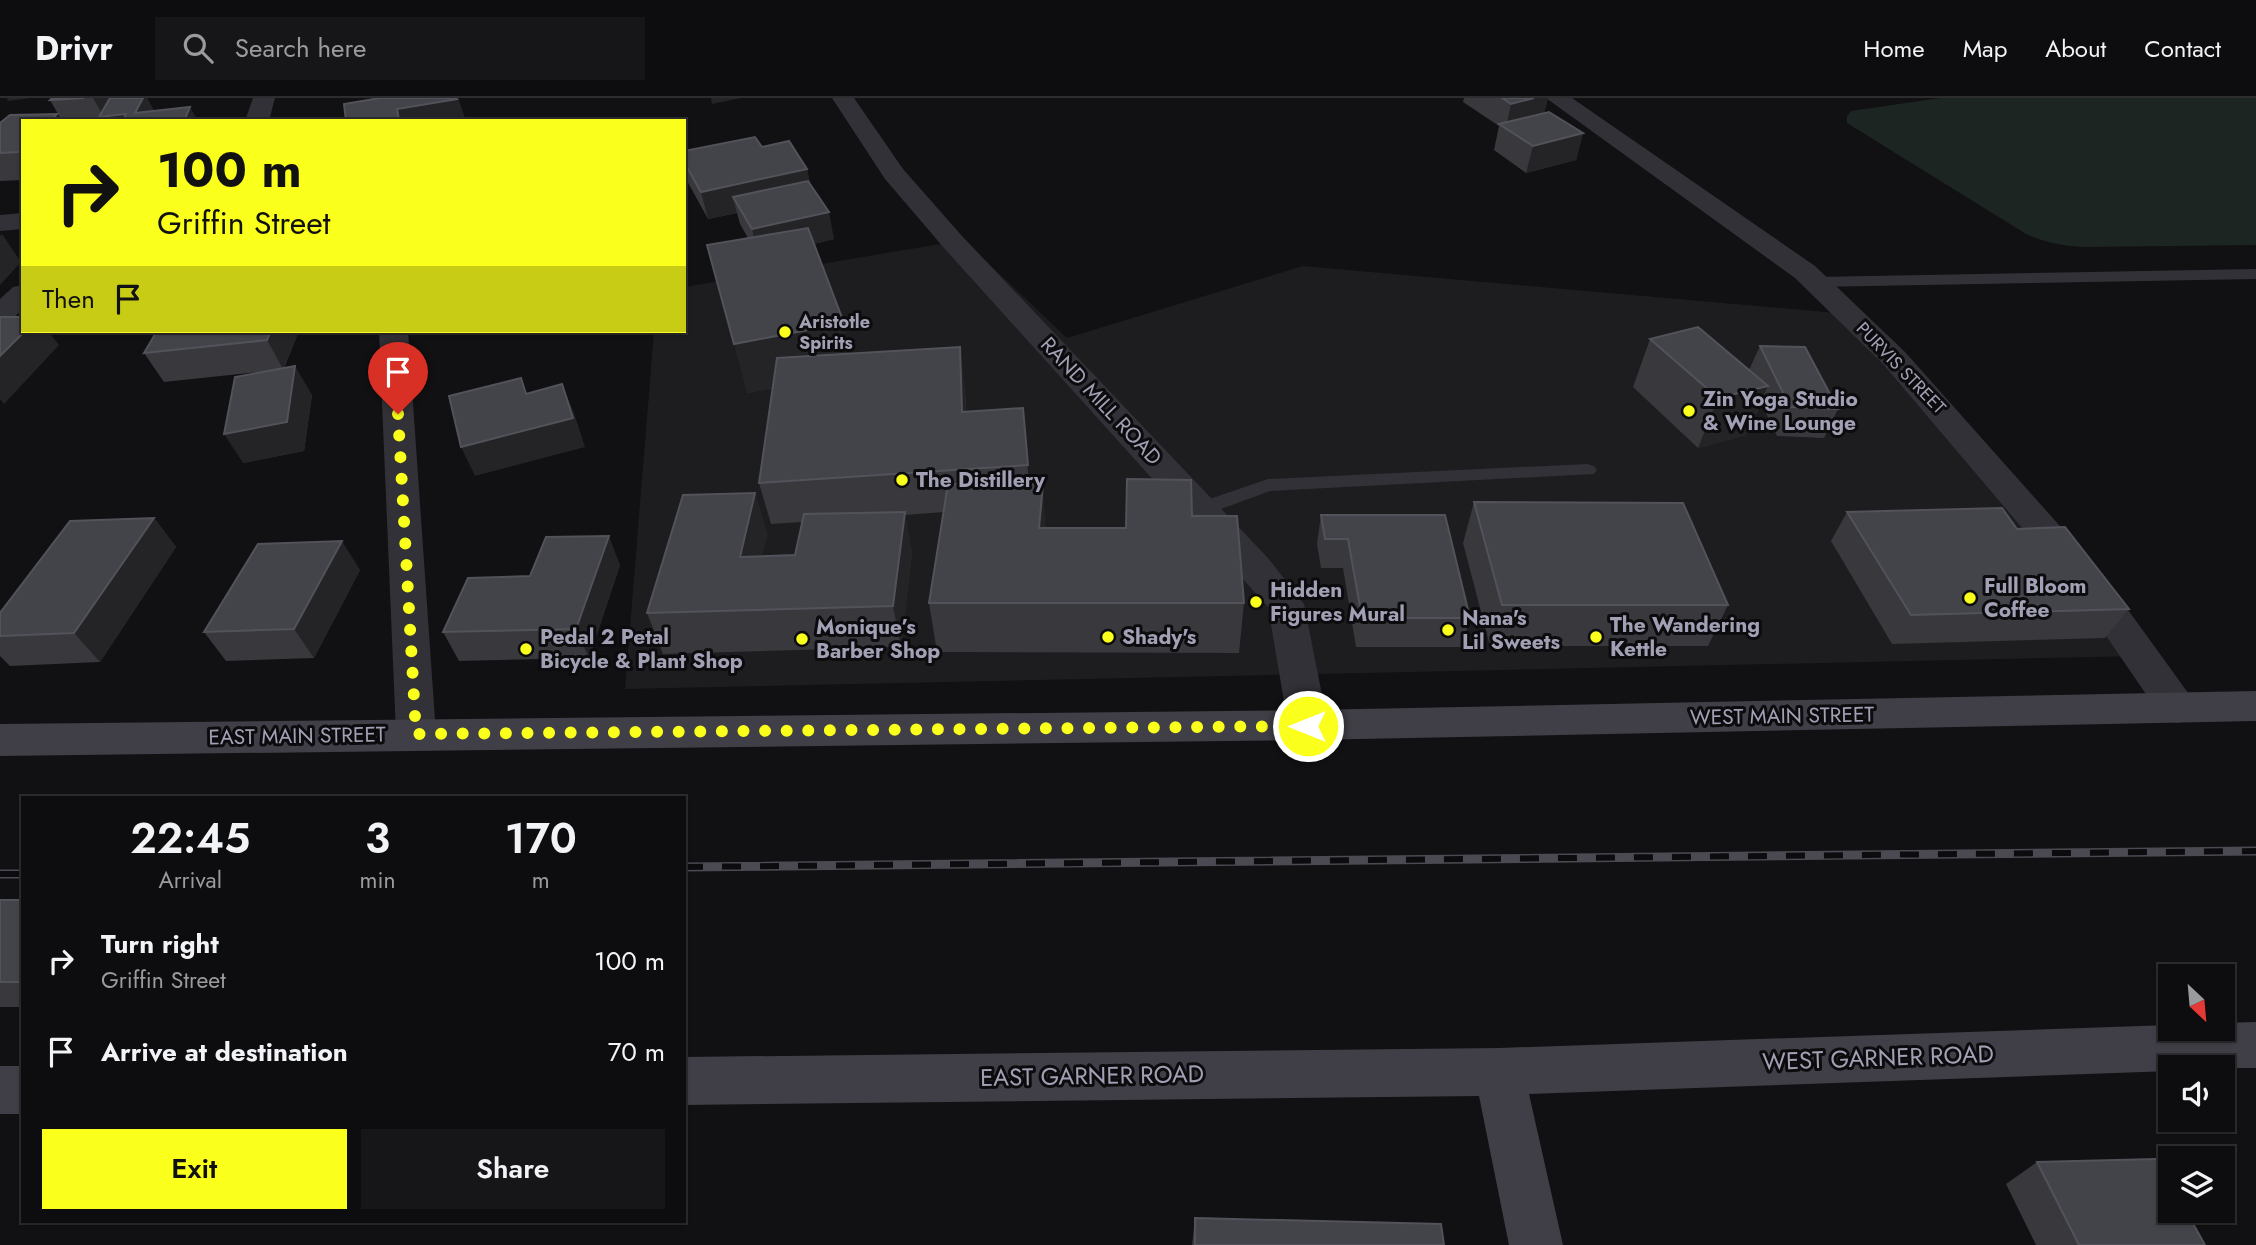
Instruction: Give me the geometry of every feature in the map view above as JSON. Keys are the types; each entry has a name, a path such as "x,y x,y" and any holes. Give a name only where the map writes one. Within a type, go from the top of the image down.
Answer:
{"street":[{"path":"258,119 264,98"},
{"name":"RAND MILL ROAD","path":"843,98 894,174 944,233 1202,509 1286,604 1308,726"},
{"name":"PURVIS STREET","path":"1557,98 1761,240 1814,282 1894,358 2087,580 2177,708"},
{"path":"0,223 21,221"},
{"path":"0,315 21,295"},
{"path":"393,333 416,734"},
{"name":"WEST MAIN STREET","path":"1308,726 2256,706"},
{"name":"EAST MAIN STREET","path":"0,740 1308,726"},
{"name":"WEST GARNER ROAD","path":"1499,1072 2256,1045"},
{"path":"1499,1072 1536,1245"},
{"name":"EAST GARNER ROAD","path":"686,1082 1499,1072"},
{"path":"0,1090 21,1090"}],"lane":[{"path":"1814,282 2255,275"},
{"path":"1202,509 1268,485 1587,470"}],"shaded area":[{"path":"1940,98 2256,98 2256,245 2085,247 2041,240 2026,234 1847,123 1847,116 1851,111"},
{"path":"964,240 1067,338 1303,266 1848,314 2141,656 625,689 654,333 686,333 686,287"}],"building":[{"path":"52,98 84,98 50,100"},
{"path":"110,98 143,98 135,113 190,107 185,119 124,119 126,114 99,117"},
{"path":"380,98 457,99 397,109 399,119 346,119 344,104"},
{"path":"1502,98 1534,98 1511,104"},
{"path":"1549,112 1583,133 1533,146 1499,124"},
{"path":"57,114 52,119 21,119 21,150 0,153 0,123 10,115"},
{"path":"755,137 762,147 789,141 807,169 701,192 686,166 686,151"},
{"path":"808,181 829,212 752,229 733,197"},
{"path":"808,228 844,323 734,344 707,245"},
{"path":"0,317 21,317 23,333 0,356"},
{"path":"1698,327 1768,386 1718,398 1650,339"},
{"path":"156,333 270,333 267,340 144,353"},
{"path":"1760,346 1805,347 1838,409 1790,407"},
{"path":"960,347 962,412 1023,408 1028,465 759,483 777,358"},
{"path":"295,366 287,422 224,434 235,377"},
{"path":"521,378 526,394 562,384 573,418 461,447 449,396"},
{"path":"1127,479 1191,480 1192,516 1237,516 1244,603 929,603 948,484 1043,484 1039,528 1126,528"},
{"path":"755,493 740,557 795,555 804,514 905,512 893,606 647,613 683,495"},
{"path":"1474,502 1683,503 1728,605 1502,605"},
{"path":"2002,508 2017,529 2065,527 2129,609 1911,615 1847,512"},
{"path":"1321,515 1445,515 1470,618 1362,618 1348,539 1325,539"},
{"path":"154,518 74,633 0,636 0,613 70,521"},
{"path":"609,536 576,629 443,632 468,578 530,576 546,537"},
{"path":"342,541 294,629 204,632 258,544"},
{"path":"0,900 21,900 21,982 0,982"},
{"path":"2156,1159 2158,1223 2193,1223 2205,1245 2079,1245 2037,1162"},
{"path":"1195,1218 1441,1224 1444,1245 1195,1245"}],"railway":[{"path":"686,867 2256,851"},
{"path":"0,874 21,874"}],"place":[{"name":"Aristotle Spirits","path":"785,332"},
{"name":"Zin Yoga Studio & Wine Lounge","path":"1689,411"},
{"name":"The Distillery","path":"902,480"},
{"name":"Full Bloom Coffee","path":"1970,598"},
{"name":"Hidden Figures Mural","path":"1256,602"},
{"name":"Nana's Lil Sweets","path":"1448,630"},
{"name":"Shady's","path":"1108,637"},
{"name":"The Wandering Kettle","path":"1596,637"},
{"name":"Monique’s Barber Shop","path":"802,639"},
{"name":"Pedal 2 Petal Bicycle & Plant Shop","path":"526,649"}],"route":[{"path":"398,414 416,734 1308,726"}]}
